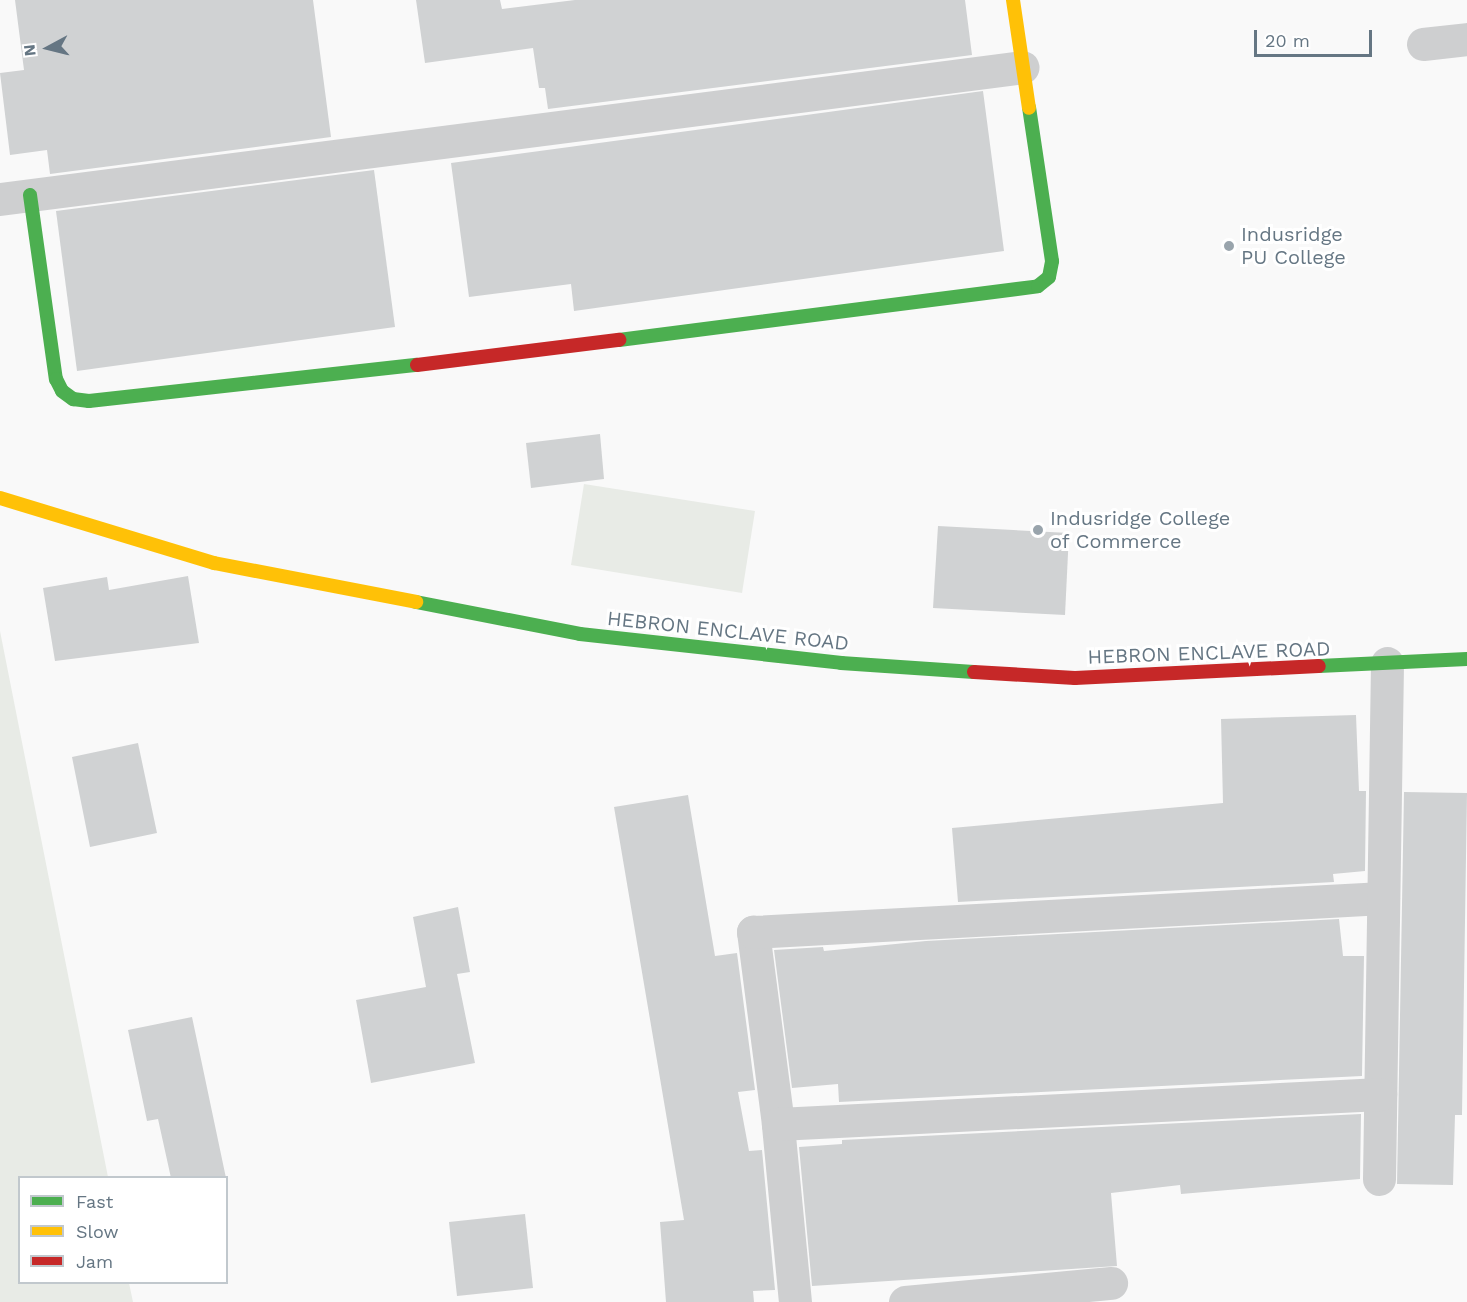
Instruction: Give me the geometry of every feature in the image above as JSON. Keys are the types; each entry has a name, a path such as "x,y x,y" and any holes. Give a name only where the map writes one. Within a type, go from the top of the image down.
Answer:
{"street":[{"path":"1013,0 1052,261 1049,277 1038,286 500,356 89,401 73,399 62,391 56,379 15,197 1023,67"},
{"path":"1423,44 1467,39"},
{"name":"HEBRON ENCLAVE ROAD","path":"0,498 214,563 580,634 841,663 1075,678 1467,659"},
{"path":"1379,1179 1387,663"},
{"path":"795,1302 778,1124 753,932 1383,898"},
{"path":"778,1124 1380,1094"},
{"path":"905,1302 1112,1283"}],"shaded area":[{"path":"584,484 755,511 742,593 571,565"},
{"path":"0,631 108,1176 18,1176 18,1284 129,1284 133,1302 0,1302"}],"building":[{"path":"15,0 313,0 331,137 50,174 47,150 10,155 0,73 24,70"},
{"path":"416,0 500,0 502,9 575,0 965,0 972,55 548,109 545,88 539,88 533,48 425,63"},
{"path":"983,91 1004,251 574,311 571,284 469,297 451,163"},
{"path":"374,170 395,327 77,371 56,211"},
{"path":"600,434 604,479 531,488 526,443"},
{"path":"938,526 1069,533 1065,615 933,608"},
{"path":"188,576 199,643 55,661 43,588 107,577 109,590"},
{"path":"1356,715 1359,791 1366,791 1365,871 1333,874 1334,882 958,902 952,828 1223,803 1221,719"},
{"path":"138,743 157,833 90,847 72,757"},
{"path":"1404,792 1467,793 1462,1115 1455,1115 1453,1185 1397,1184"},
{"path":"688,795 715,956 737,953 755,1090 738,1092 749,1151 762,1150 775,1290 753,1291 754,1302 666,1302 660,1222 684,1220 614,807"},
{"path":"458,907 470,972 457,974 475,1063 371,1083 356,1000 426,987 413,917"},
{"path":"1339,919 1343,956 1364,956 1362,1076 839,1102 838,1084 792,1088 774,950 823,947 824,951 926,941"},
{"path":"192,1017 226,1176 171,1176 158,1119 147,1121 128,1030"},
{"path":"1361,1114 1360,1179 1181,1194 1180,1185 1111,1193 1117,1266 812,1286 799,1147 842,1144 842,1140"},
{"path":"525,1214 533,1288 457,1296 449,1222"}],"traffic: fast":[{"path":"619,340 1038,286 1049,277 1052,261 1029,108"},
{"path":"30,195 56,379 62,391 73,399 89,401 417,365"},
{"path":"416,602 580,634 841,663 974,672"},
{"path":"1319,666 1467,659"}],"traffic: slow":[{"path":"1013,0 1029,108"},
{"path":"0,498 214,563 416,602"}],"traffic: jam":[{"path":"417,365 619,340"},
{"path":"974,672 1075,678 1319,666"}],"place":[{"name":"Indusridge PU College","path":"1229,246"},
{"name":"Indusridge College of Commerce","path":"1038,530"}]}
